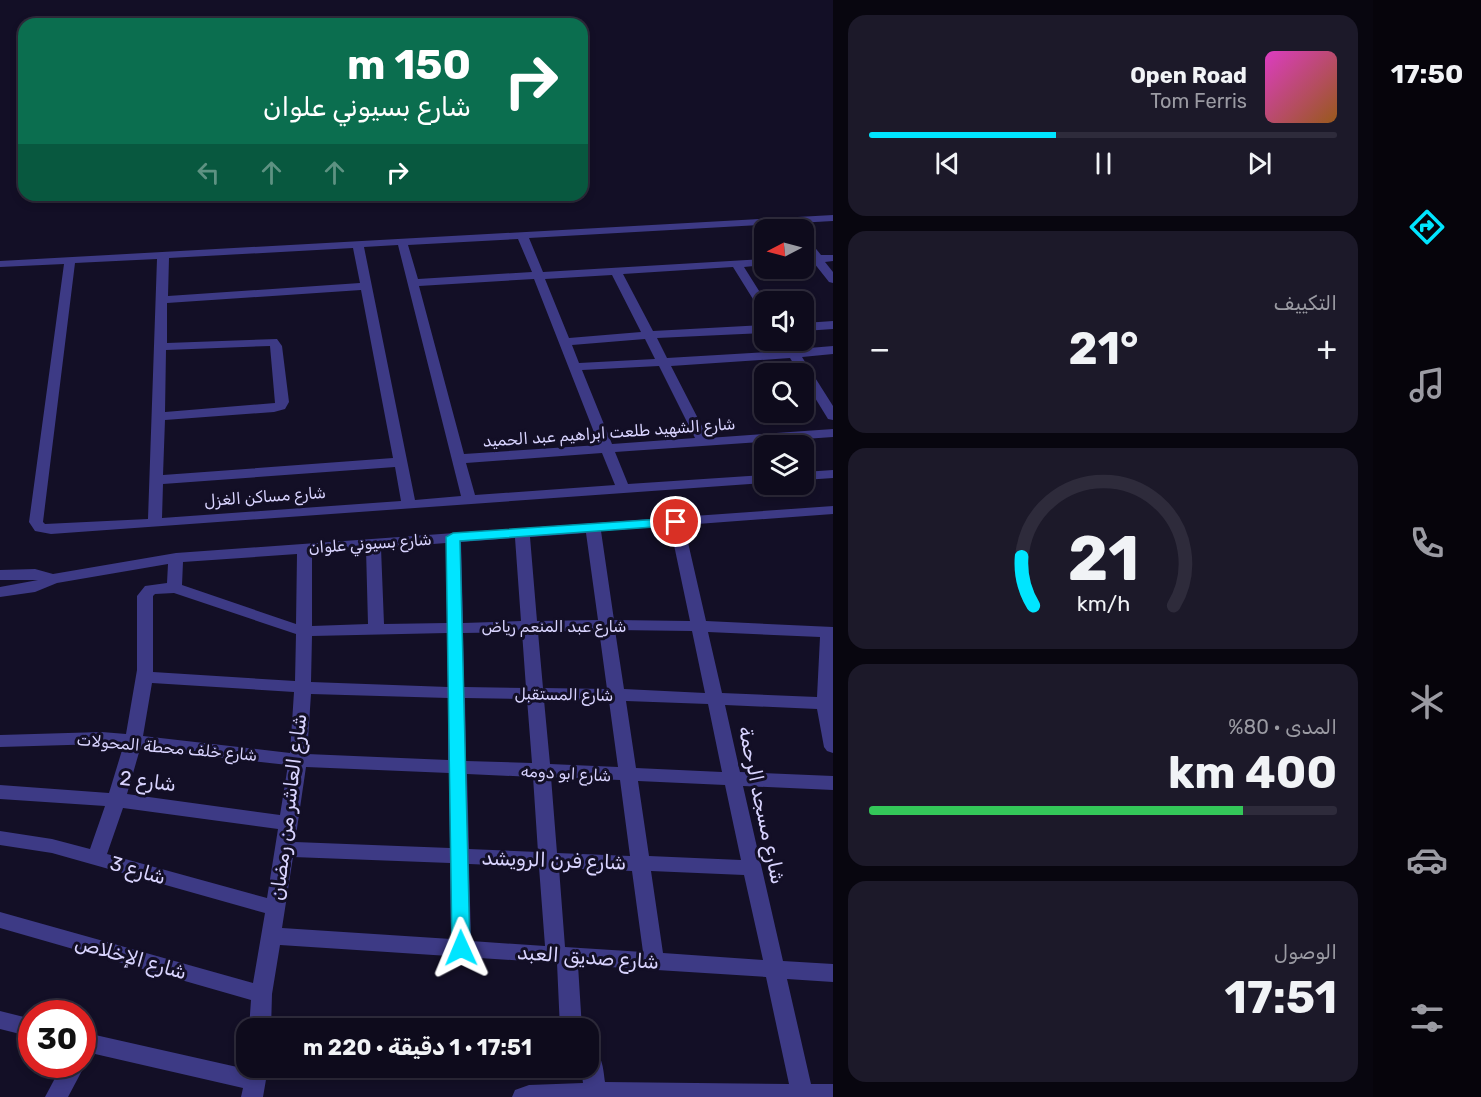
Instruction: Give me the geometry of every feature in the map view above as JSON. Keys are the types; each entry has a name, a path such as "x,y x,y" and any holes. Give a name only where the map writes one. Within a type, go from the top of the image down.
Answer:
{"street":[{"path":"814,221 833,218"},
{"path":"0,264 522,234 754,226"},
{"path":"522,234 623,489"},
{"path":"402,241 470,500"},
{"path":"358,243 409,504"},
{"path":"814,254 833,280"},
{"path":"155,522 163,255"},
{"path":"814,259 833,258"},
{"name":"شارع مساكن الغزل","path":"70,260 37,526 51,530 754,480"},
{"path":"413,283 754,263"},
{"path":"736,264 754,292"},
{"path":"616,271 704,442"},
{"path":"162,300 366,286"},
{"path":"814,326 833,325"},
{"path":"564,342 754,330"},
{"path":"158,417 274,408 280,406 282,402 276,346 273,342 160,347"},
{"path":"574,367 662,360 744,358 833,350"},
{"path":"793,353 833,416"},
{"name":"شارع الشهيد طلعت ابراهيم عبد الحميد","path":"459,459 833,433"},
{"path":"156,480 400,462"},
{"path":"814,475 833,474"},
{"name":"شارع بسيوني علوان","path":"0,592 35,587 53,579 176,558 833,510"},
{"name":"شارع مسجد الرحمة","path":"676,522 802,1095"},
{"path":"593,528 654,961"},
{"path":"522,532 548,860 570,1018"},
{"path":"453,537 461,948"},
{"path":"373,543 376,629"},
{"name":"شارع العاشر من رمضان","path":"261,1018 262,994 298,760 303,688 305,548"},
{"path":"96,858 117,800 134,740 144,678 146,593 150,589 174,588 176,558"},
{"name":"شارع بسيوني علوان","path":"0,575 35,574 53,579"},
{"name":"شارع عبد المنعم رياض","path":"174,588 277,624 304,631 606,625 700,626 830,632"},
{"path":"830,632 828,712 833,747"},
{"name":"شارع المستقبل","path":"144,678 303,688 715,698 828,712"},
{"name":"شارع خلف محطة المحولات","path":"0,741 74,737 134,740 298,760"},
{"name":"شارع ابو دومه","path":"298,760 627,776 833,783"},
{"name":"شارع 2","path":"0,792 117,800 289,823"},
{"name":"شارع 3","path":"0,838 52,846 275,908"},
{"name":"شارع فرن الرويشد","path":"284,849 753,868"},
{"name":"شارع الإخلاص","path":"1,922 262,994"},
{"name":"شارع صديق العبد","path":"271,936 833,973"},
{"path":"0,1020 18,1024"},
{"path":"96,1047 255,1082"},
{"path":"56,1097 67,1078"},
{"path":"593,1078 595,1092"},
{"path":"523,1097 595,1092 833,1094"}],"route":[{"path":"461,948 453,537 676,522"}]}
